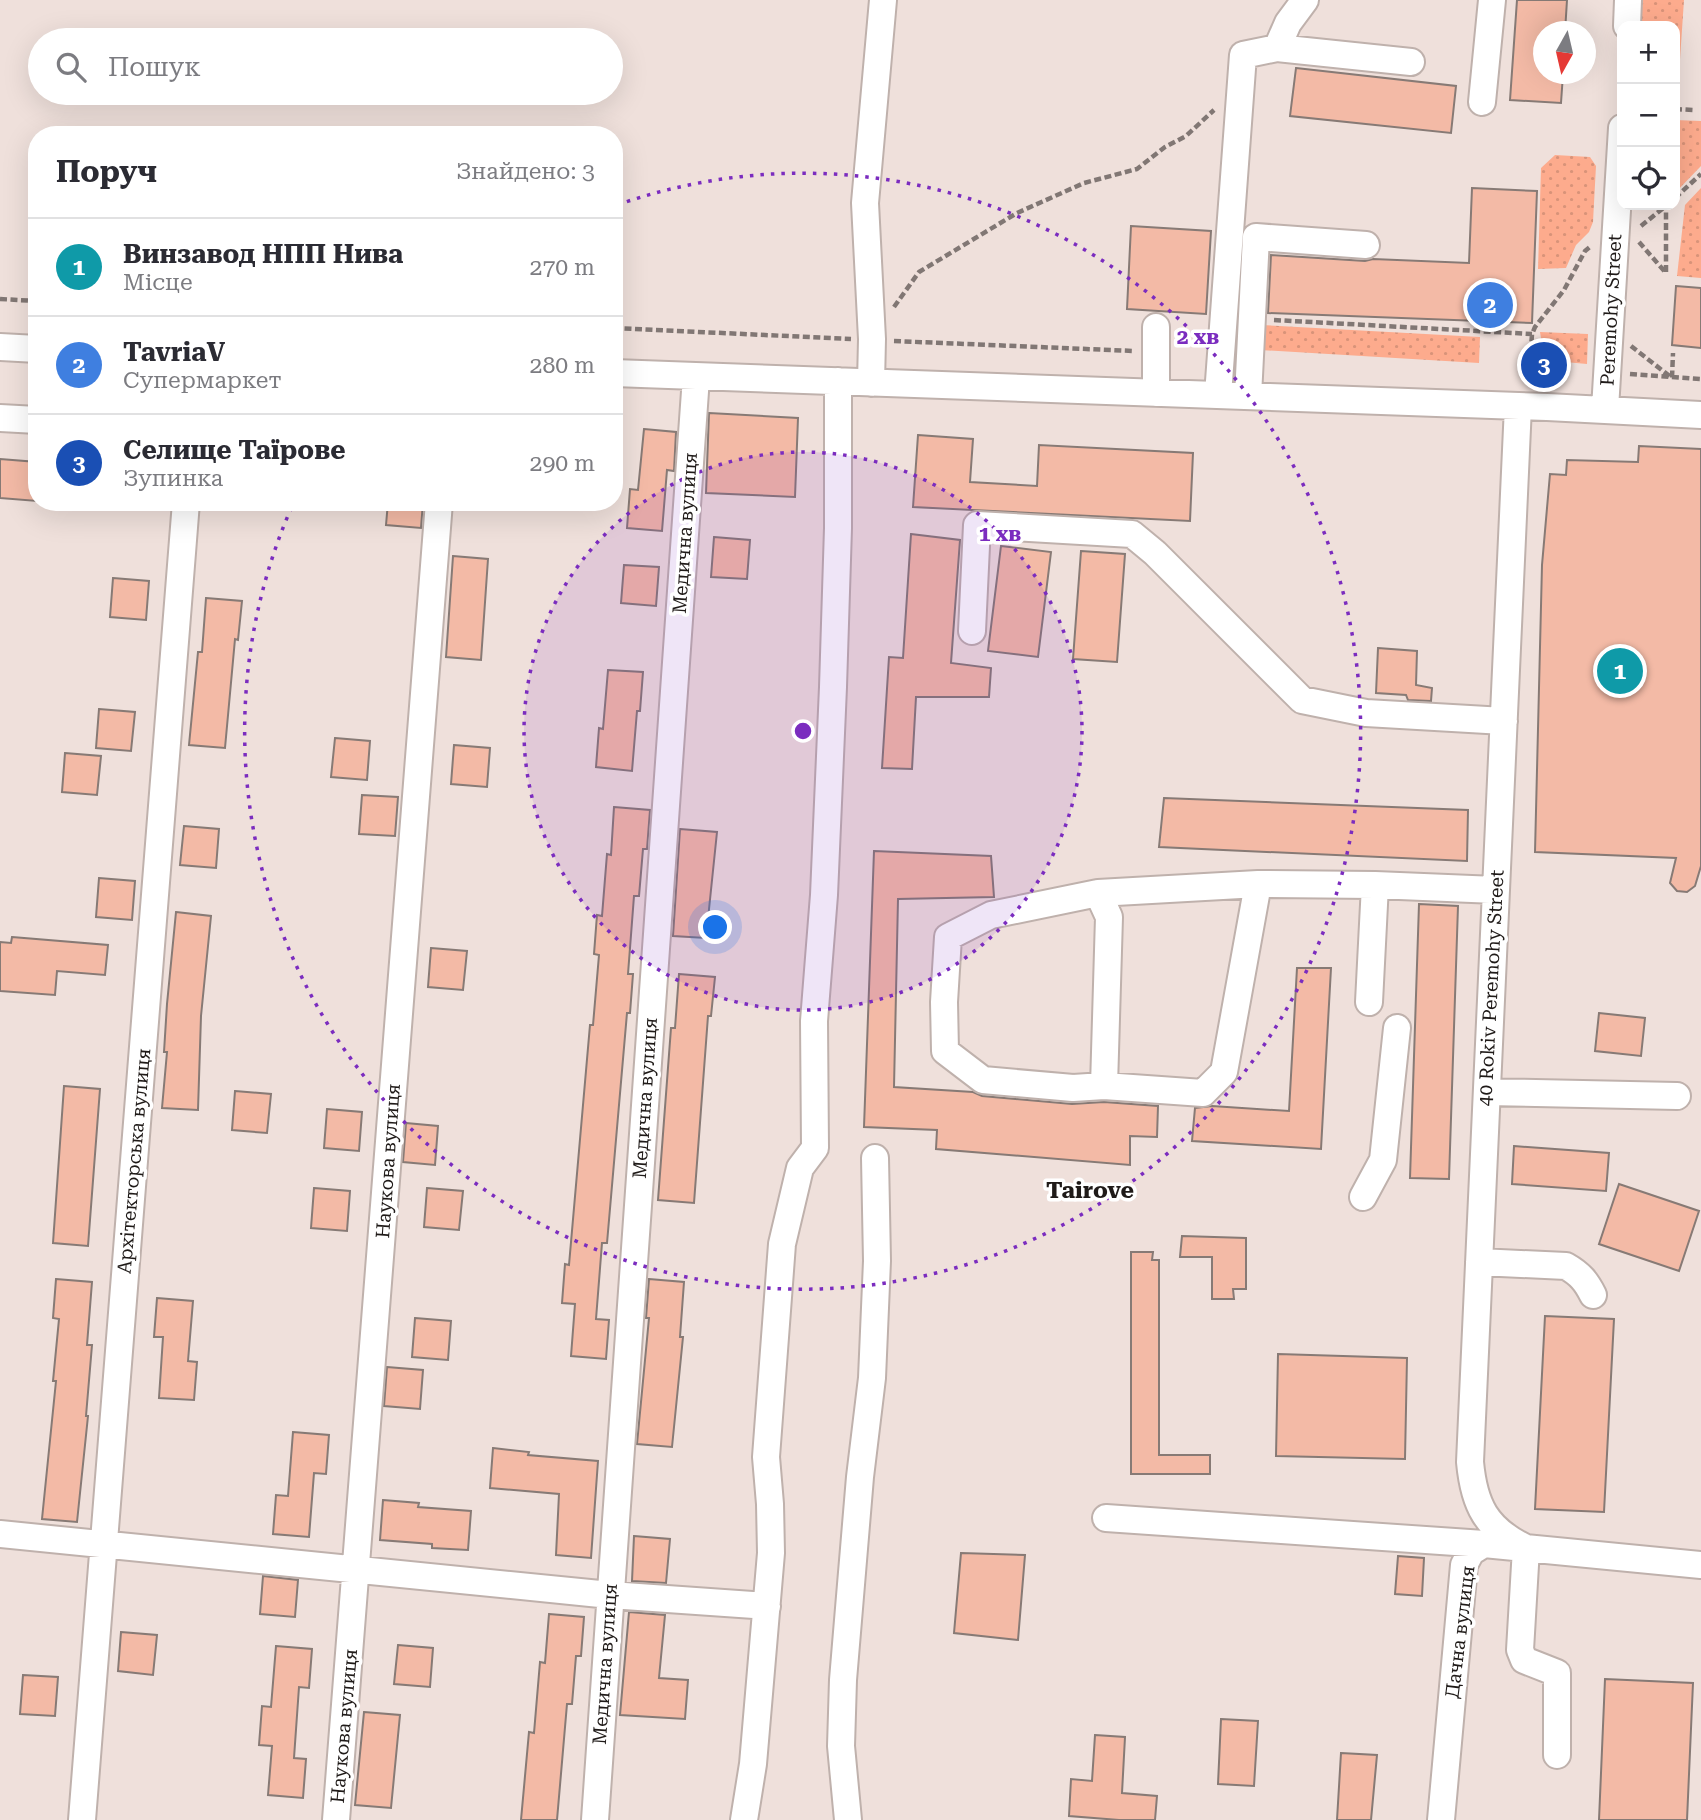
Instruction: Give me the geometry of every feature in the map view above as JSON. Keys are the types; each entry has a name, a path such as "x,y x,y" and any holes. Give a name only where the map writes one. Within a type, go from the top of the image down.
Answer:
{"street":[{"path":"871,383 872,340 865,203 883,0"},
{"path":"1277,48 1287,23 1305,0"},
{"path":"1482,102 1492,0"},
{"path":"1627,21 1628,0"},
{"path":"1218,395 1243,55 1277,48 1411,62"},
{"name":"Peremohy Street","path":"1605,409 1621,147"},
{"path":"1248,396 1256,237 1366,245"},
{"path":"1156,327 1156,393"},
{"path":"0,347 28,349"},
{"path":"623,373 1605,409 1701,415"},
{"name":"Медична вулиця","path":"595,1820 696,377"},
{"path":"744,1820 753,1763 767,1606 771,1516 766,1457 782,1244 800,1168 816,1148 814,1021 824,895 834,661 838,381"},
{"name":"40 Rokiv Peremohy Street","path":"1518,406 1470,1462 1472,1484 1478,1503 1495,1528 1508,1539 1526,1548"},
{"path":"0,418 28,420"},
{"name":"Архітекторська вулиця","path":"82,1820 185,511"},
{"name":"Наукова вулиця","path":"336,1820 438,511"},
{"path":"972,631 977,525 1132,534 1155,553 1302,699 1366,713 1504,721"},
{"path":"1258,884 1224,1072 1203,1093 1104,1086 1073,1088 983,1080 944,1051 948,937 991,915 1098,893 1258,884 1496,890"},
{"path":"1369,1002 1375,885"},
{"path":"1098,893 1109,917 1104,1086"},
{"path":"1363,1197 1383,1160 1397,1028"},
{"path":"1487,1092 1677,1096"},
{"path":"848,1820 841,1746 843,1680 860,1477 872,1378 877,1261 875,1158"},
{"path":"1479,1262 1566,1266 1578,1272 1593,1295"},
{"path":"1106,1518 1484,1544"},
{"path":"0,1534 610,1595 767,1606"},
{"name":"Дачна вулиця","path":"1441,1820 1464,1565 1471,1552 1484,1544 1701,1565"},
{"path":"1526,1548 1520,1650 1524,1660 1557,1673 1558,1755"}],"path":[{"path":"872,340 919,272 1017,213 1084,183 1137,169 1165,147 1186,136 1240,88"},
{"path":"1680,110 1693,110"},
{"path":"1680,193 1701,174"},
{"path":"1667,206 1665,233 1665,273 1632,233 1667,206"},
{"path":"1554,367 1554,360 1545,350 1531,349 1532,334 1564,289 1585,251 1594,244 1616,239"},
{"path":"0,299 28,301"},
{"path":"1252,319 1532,334"},
{"path":"1610,330 1672,378"},
{"path":"1672,378 1673,353"},
{"path":"1608,373 1701,379"}],"shaded area":[{"path":"1639,0 1684,0 1680,59 1680,21 1638,21"},
{"path":"1680,120 1701,121 1701,166 1680,188"},
{"path":"1555,155 1590,157 1596,166 1593,222 1589,232 1576,245 1566,268 1538,269 1541,168"},
{"path":"1701,188 1701,278 1677,276 1685,205"},
{"path":"1261,325 1480,337 1479,363 1260,350"},
{"path":"1540,332 1588,334 1587,364 1565,362 1554,348 1542,344"}],"building":[{"path":"1517,0 1567,0 1566,21 1533,21 1533,84 1562,84 1561,103 1510,100"},
{"path":"1296,68 1456,86 1451,133 1290,116"},
{"path":"1472,188 1537,191 1532,323 1268,313 1271,255 1365,261 1373,259 1469,263"},
{"path":"1131,226 1211,231 1206,314 1127,309"},
{"path":"1676,286 1701,288 1701,348 1672,345"},
{"path":"709,413 798,418 795,497 706,493"},
{"path":"644,429 676,432 674,471 667,470 662,531 627,528 630,489 638,490"},
{"path":"918,435 973,439 970,482 1037,486 1039,445 1193,453 1190,521 913,507"},
{"path":"1639,446 1701,449 1701,866 1695,886 1687,892 1677,891 1670,883 1676,858 1535,852 1542,565 1550,474 1566,475 1567,460 1638,462"},
{"path":"0,459 28,461 28,500 0,498"},
{"path":"387,511 422,511 421,528 386,525"},
{"path":"911,534 960,540 951,663 991,668 989,697 916,697 912,769 882,768 889,657 903,658"},
{"path":"714,537 750,540 747,579 711,577"},
{"path":"1001,546 1051,552 1038,657 988,651"},
{"path":"1081,551 1125,554 1117,662 1073,659"},
{"path":"453,556 488,559 481,660 446,657"},
{"path":"624,565 659,567 656,606 621,603"},
{"path":"113,578 149,581 146,620 110,617"},
{"path":"206,598 242,601 238,640 235,639 225,748 189,745 198,652 202,652"},
{"path":"1378,648 1417,651 1416,685 1432,688 1431,701 1408,700 1406,695 1376,693"},
{"path":"608,670 643,672 632,771 596,767 599,728 603,729"},
{"path":"99,709 135,712 131,751 96,748"},
{"path":"335,738 370,741 367,780 331,777"},
{"path":"454,745 490,748 487,787 451,784"},
{"path":"65,753 101,756 97,795 62,792"},
{"path":"362,795 398,797 395,836 359,834"},
{"path":"1164,798 1468,810 1467,861 1159,847"},
{"path":"614,807 650,810 639,896 634,896 628,974 633,974 630,1013 627,1013 607,1243 602,1243 596,1319 609,1320 606,1359 571,1356 575,1304 562,1303 565,1264 569,1265 590,1025 593,1025 599,955 594,954 597,915 602,916 607,854 611,855"},
{"path":"184,826 219,829 216,868 180,865"},
{"path":"680,829 717,832 706,938 673,936"},
{"path":"874,851 991,856 994,897 898,899 894,1087 973,1092 982,1096 1072,1104 1104,1102 1158,1106 1157,1137 1130,1136 1130,1165 936,1149 937,1130 864,1127"},
{"path":"99,878 135,881 132,920 96,917"},
{"path":"1419,904 1458,906 1449,1179 1410,1178"},
{"path":"176,912 211,916 201,1016 198,1110 162,1108 167,1052 164,1052 167,1004"},
{"path":"12,937 108,945 105,975 57,971 55,995 0,991 0,942 11,943"},
{"path":"431,948 467,951 463,990 428,987"},
{"path":"1297,968 1331,968 1321,1149 1192,1141 1195,1108 1212,1106 1289,1111"},
{"path":"679,974 715,977 711,1016 708,1016 694,1203 658,1200 671,1028 675,1028"},
{"path":"1599,1013 1645,1018 1641,1056 1595,1051"},
{"path":"64,1086 100,1089 88,1246 53,1243"},
{"path":"235,1091 271,1094 267,1133 232,1130"},
{"path":"327,1109 362,1112 359,1151 324,1148"},
{"path":"406,1123 438,1126 435,1165 403,1162"},
{"path":"1514,1146 1609,1153 1606,1191 1512,1184"},
{"path":"1619,1184 1699,1211 1679,1271 1599,1244"},
{"path":"314,1188 350,1191 347,1231 311,1228"},
{"path":"427,1188 463,1191 459,1230 424,1227"},
{"path":"1182,1236 1246,1238 1246,1289 1233,1289 1234,1299 1212,1299 1212,1257 1180,1257"},
{"path":"1131,1252 1153,1252 1152,1260 1159,1260 1159,1455 1210,1455 1210,1474 1131,1474"},
{"path":"56,1279 92,1282 87,1345 92,1345 88,1416 77,1522 42,1519 56,1381 53,1381 59,1319 53,1318"},
{"path":"649,1279 684,1282 680,1337 683,1337 672,1447 637,1444 649,1318 646,1318"},
{"path":"157,1298 193,1301 188,1361 197,1362 194,1400 159,1398 163,1337 154,1337"},
{"path":"1545,1316 1614,1319 1604,1512 1535,1509"},
{"path":"415,1318 451,1321 448,1360 412,1357"},
{"path":"1278,1354 1407,1358 1405,1459 1276,1456"},
{"path":"387,1367 423,1370 420,1409 384,1406"},
{"path":"293,1432 329,1435 326,1474 314,1473 309,1537 273,1534 276,1495 288,1496"},
{"path":"493,1448 529,1452 528,1455 598,1461 591,1558 556,1555 559,1494 490,1488"},
{"path":"383,1500 419,1503 418,1507 471,1511 468,1550 380,1540"},
{"path":"634,1536 670,1539 666,1583 632,1581"},
{"path":"961,1553 1025,1555 1018,1640 954,1633"},
{"path":"1398,1556 1424,1558 1422,1596 1395,1594"},
{"path":"263,1576 298,1580 295,1617 260,1614"},
{"path":"629,1612 665,1615 659,1678 688,1680 685,1719 620,1715"},
{"path":"549,1614 584,1617 581,1656 576,1656 572,1704 567,1704 557,1820 521,1820 529,1732 534,1733 540,1662 545,1663"},
{"path":"121,1632 157,1635 153,1675 118,1671"},
{"path":"398,1645 433,1648 430,1687 394,1684"},
{"path":"276,1646 312,1649 309,1688 299,1687 294,1758 306,1759 303,1798 268,1795 272,1746 259,1745 262,1706 271,1707"},
{"path":"23,1675 58,1677 55,1716 20,1714"},
{"path":"1605,1679 1693,1683 1687,1820 1599,1820"},
{"path":"364,1712 400,1715 391,1808 355,1805"},
{"path":"1221,1719 1258,1721 1254,1786 1218,1784"},
{"path":"1095,1735 1125,1737 1122,1793 1157,1796 1155,1820 1069,1816 1071,1779 1092,1781"},
{"path":"1341,1753 1377,1755 1371,1820 1337,1820"}],"place":[{"name":"TavriaV","path":"1490,305"},
{"name":"Селище Таїрове","path":"1544,365"},
{"name":"Винзавод НПП Нива","path":"1620,671"}],"district":[{"name":"Tairove","path":"1090,1190"}]}
